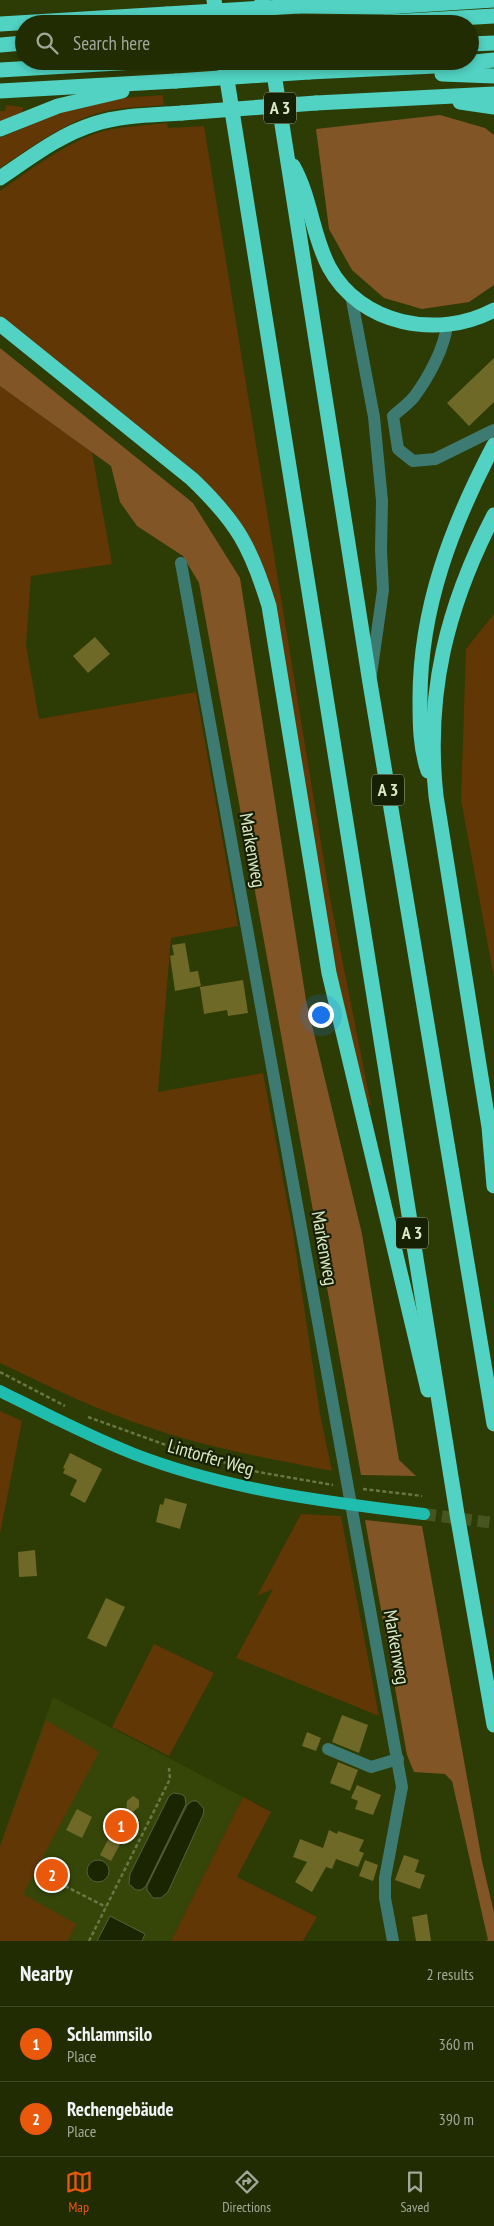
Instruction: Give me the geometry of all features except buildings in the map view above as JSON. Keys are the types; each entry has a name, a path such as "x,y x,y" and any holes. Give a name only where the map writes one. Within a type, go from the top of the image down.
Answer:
{"highway":[{"path":"214,0 216,15"},
{"path":"262,0 264,15"},
{"path":"299,6 342,0"},
{"path":"150,15 299,6 386,7 494,0"},
{"path":"479,17 494,16"},
{"path":"0,24 15,23"},
{"path":"479,44 494,43"},
{"path":"0,45 15,44"},
{"path":"479,61 494,60"},
{"path":"0,70 15,69"},
{"name":"A 3","path":"225,70 457,1514 494,1725"},
{"name":"A 3","path":"274,70 370,683 494,1424"},
{"path":"0,91 355,70"},
{"path":"411,70 431,74 494,76"},
{"path":"0,129 58,106 157,82"},
{"path":"0,178 58,140 95,123 124,117 404,97 494,94"},
{"path":"404,97 420,101 468,102 494,108"},
{"path":"288,155 307,194 318,239 329,265 351,294 375,311 399,321 423,325 470,320 494,310"},
{"path":"0,324 192,479 218,503 238,530 256,566 268,606 329,972 457,1514"},
{"path":"436,796 426,766 421,740 420,688 426,625 438,573 453,529 494,445"},
{"path":"494,515 480,542 457,598 437,676 433,748 436,796 489,1127 494,1186"}],"main road":[{"name":"Lintorfer Weg","path":"0,1391 70,1426 136,1454 264,1491 353,1506 424,1514"}],"street":[{"path":"351,294 374,417 382,501 381,550 384,590 370,683"},
{"path":"374,417 393,416 413,398 442,344 446,324"},
{"path":"393,416 398,448 413,461 435,459 494,430"},
{"name":"Markenweg","path":"182,562 398,1760 402,1787 385,1878 385,1898 393,1941"},
{"path":"328,1749 372,1767 398,1760"}],"path":[{"path":"0,1372 66,1407"},
{"path":"82,1416 177,1449 258,1472 350,1487 422,1496"},
{"path":"89,1941 170,1779 169,1768"},
{"path":"65,1886 106,1907"}],"shaded area":[{"path":"163,95 164,105 110,110 88,116 49,136 0,168 0,138 71,108 122,98"},
{"path":"6,105 23,107 22,115 0,124 0,111 5,111"},
{"path":"440,115 485,128 494,135 494,285 469,302 422,309 384,298 352,270 329,229 316,129"},
{"path":"167,123 168,128 204,126 330,898 371,1105 365,1105 331,955 261,563 236,517 203,482 0,319 0,191 57,152 81,139 103,131"},
{"path":"0,348 193,503 240,578 306,1000 362,1234 399,1460 416,1476 361,1475 199,583 183,556 137,526 120,502 111,466 0,386"},
{"path":"0,386 92,452 112,564 31,576 26,645 39,719 196,692 238,926 171,938 158,1092 263,1073 293,1232 320,1414 332,1471 220,1448 154,1429 95,1407 0,1363"},
{"path":"494,614 494,978 461,800 466,649"},
{"path":"0,1411 22,1421 0,1534"},
{"path":"301,1514 341,1516 379,1716 236,1658 273,1589 257,1596"},
{"path":"365,1520 422,1526 482,1861 494,1913 494,1941 485,1941 488,1940 452,1781 445,1774 414,1772 407,1755"},
{"path":"154,1644 214,1673 169,1756 112,1727"},
{"path":"53,1697 243,1797 171,1941 0,1941 0,1846"},
{"path":"46,1720 99,1752 23,1894 76,1924 68,1941 0,1941 0,1846"},
{"path":"173,1793 181,1794 185,1797 186,1804 146,1886 141,1890 136,1890 129,1884 130,1874 169,1796"},
{"path":"243,1797 271,1812 237,1877 317,1917 303,1941 171,1941"},
{"path":"192,1801 197,1801 204,1809 203,1815 168,1892 161,1898 153,1898 147,1890 147,1886 187,1805"},
{"path":"98,1860 106,1863 109,1871 106,1879 98,1882 90,1879 87,1871 90,1863"},
{"path":"110,1916 145,1934 142,1941 97,1941"}],"tunnel":[{"path":"424,1514 494,1523"}],"place":[{"name":"Schlammsilo","path":"121,1826"},
{"name":"Rechengebäude","path":"52,1875"}]}
